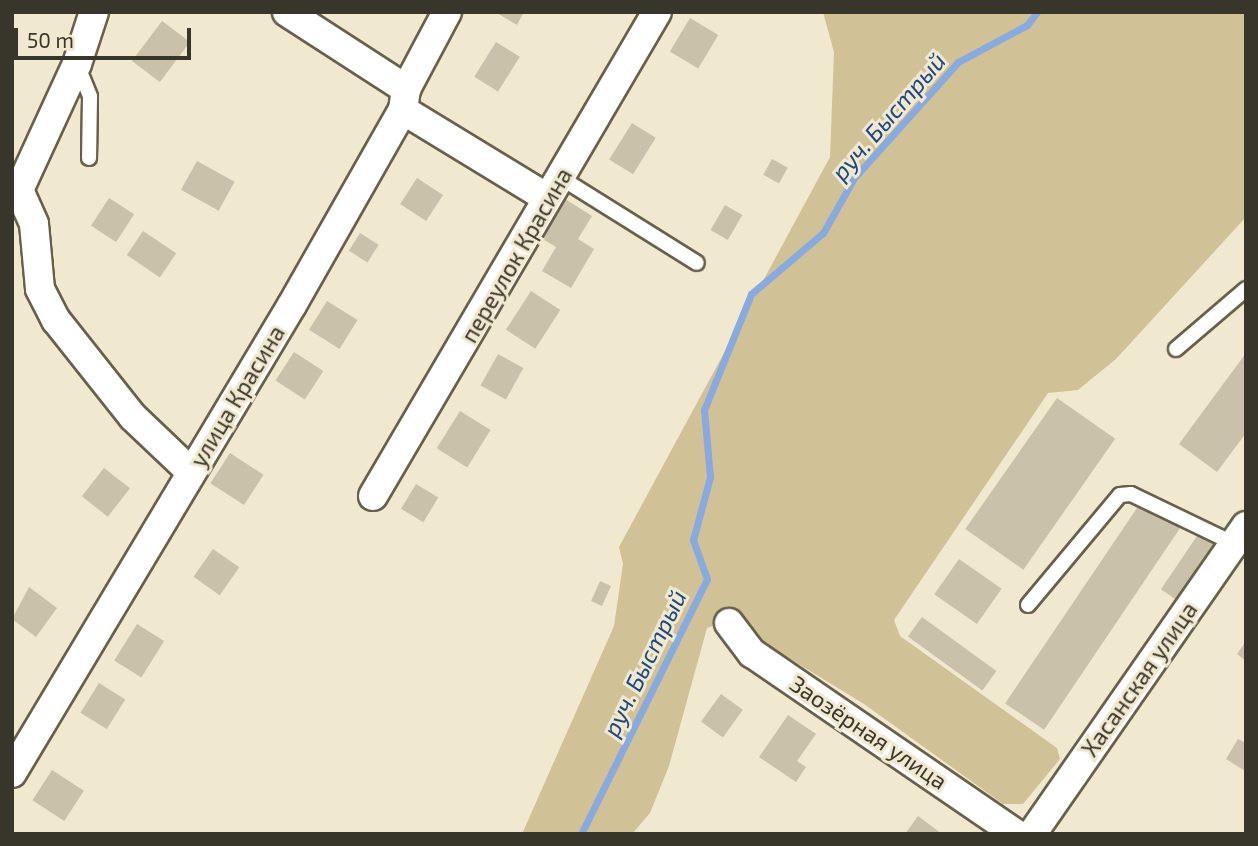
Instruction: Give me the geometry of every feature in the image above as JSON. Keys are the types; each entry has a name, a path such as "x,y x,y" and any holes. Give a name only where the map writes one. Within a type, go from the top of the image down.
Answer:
{"street":[{"path":"93,12 77,64 16,189 34,225 40,289 56,320 133,417 191,472"},
{"path":"287,12 404,99 554,188"},
{"name":"улица Красина","path":"12,773 191,472 404,99 447,12"},
{"name":"переулок Красина","path":"373,496 657,12"},
{"name":"Хасанская улица","path":"1032,834 1240,534"},
{"name":"Заозёрная улица","path":"729,623 752,653 1016,834"}],"lane":[{"path":"77,64 90,97 89,158"},
{"path":"554,188 697,262"},
{"path":"1176,349 1246,289"},
{"path":"1028,605 1120,495 1240,534"}],"shaded area":[{"path":"823,12 1246,12 1246,217 1116,359 1078,390 1048,393 894,620 900,636 1057,748 1060,759 1023,804 1003,804 864,704 728,621 707,628 669,766 650,813 632,834 522,834 614,626 623,564 619,547 830,157 834,52"}],"building":[{"path":"495,12 524,12 517,25"},
{"path":"690,18 718,35 698,68 670,51"},
{"path":"162,21 190,42 160,82 132,61"},
{"path":"496,42 520,57 498,92 474,77"},
{"path":"632,123 656,138 633,174 609,159"},
{"path":"772,159 788,168 779,183 763,175"},
{"path":"197,161 235,182 219,211 181,190"},
{"path":"417,178 443,195 426,221 400,204"},
{"path":"109,198 134,214 116,242 91,226"},
{"path":"565,199 592,216 578,239 594,249 571,288 542,271 556,247 541,238"},
{"path":"725,205 742,215 728,240 710,230"},
{"path":"143,231 176,253 160,277 127,255"},
{"path":"360,233 379,245 368,262 349,251"},
{"path":"531,291 560,310 535,349 506,330"},
{"path":"327,301 358,320 340,349 309,330"},
{"path":"294,352 323,371 305,400 275,381"},
{"path":"1246,353 1246,433 1217,472 1179,444"},
{"path":"498,354 523,368 506,400 481,385"},
{"path":"1057,398 1115,439 1023,570 965,529"},
{"path":"460,411 491,430 467,467 437,448"},
{"path":"230,453 264,475 244,505 210,483"},
{"path":"104,468 130,488 108,517 82,496"},
{"path":"416,484 438,497 423,522 401,509"},
{"path":"1141,502 1180,528 1044,730 1005,703"},
{"path":"1199,533 1214,543 1176,599 1161,589"},
{"path":"213,549 239,567 220,595 193,577"},
{"path":"959,559 1002,589 977,624 934,594"},
{"path":"600,581 611,586 602,606 591,601"},
{"path":"29,587 57,608 36,637 12,619"},
{"path":"922,617 996,671 982,690 908,636"},
{"path":"137,624 164,641 141,677 114,660"},
{"path":"1246,641 1246,661 1237,654"},
{"path":"99,683 125,699 107,729 80,713"},
{"path":"721,694 743,710 723,737 701,722"},
{"path":"788,715 816,734 797,761 806,767 796,782 759,757"},
{"path":"1238,739 1246,743 1245,771 1226,759"},
{"path":"52,770 84,791 64,821 32,800"},
{"path":"918,816 942,834 905,834"}],"waterway":[{"name":"руч. Быстрый","path":"581,834 707,579 693,540 710,477 704,410 751,294 823,233 854,178 958,62 1027,25 1037,12"}]}
